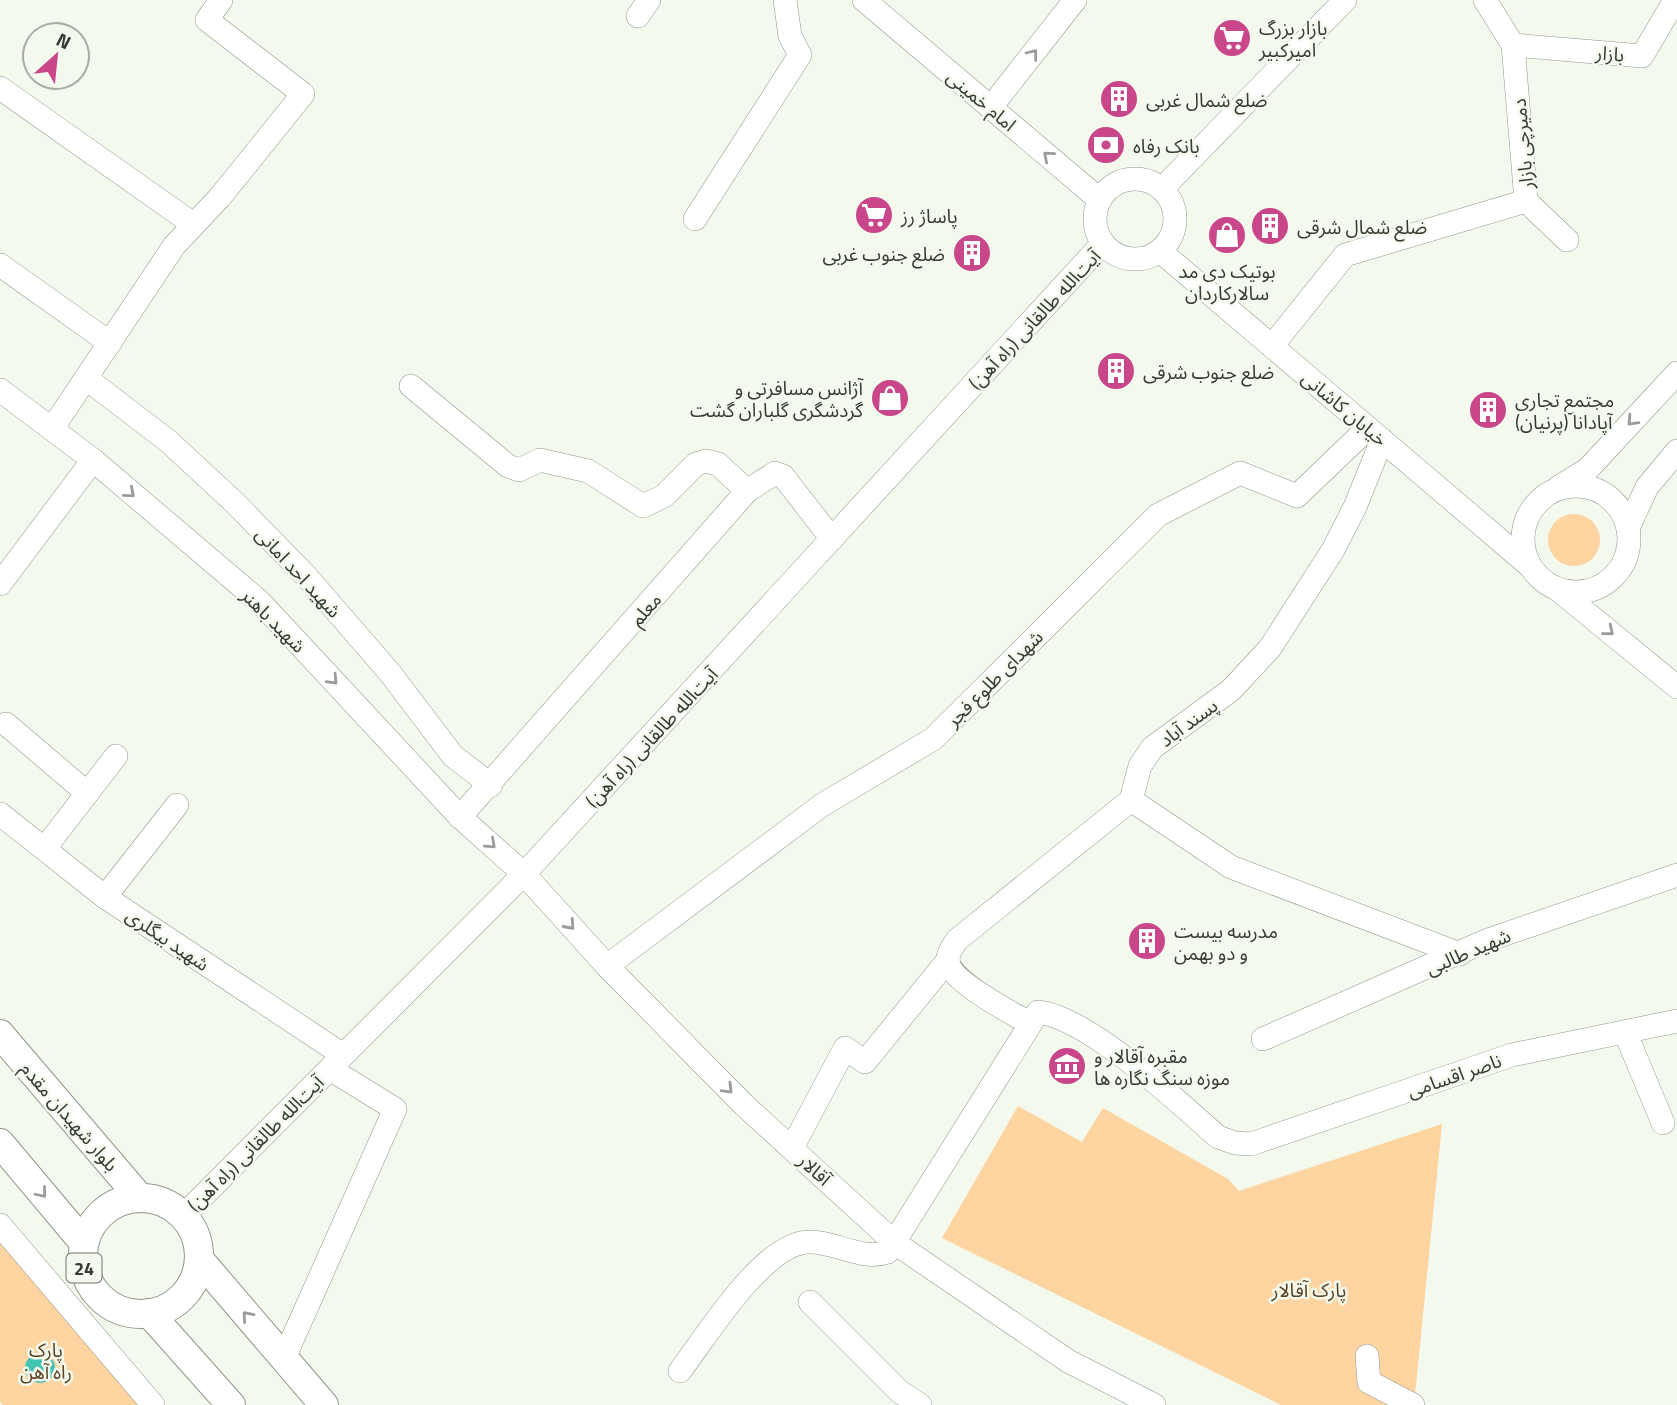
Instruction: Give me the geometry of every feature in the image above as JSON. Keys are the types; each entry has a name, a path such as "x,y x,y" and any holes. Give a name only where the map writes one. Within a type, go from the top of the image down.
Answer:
{"main road":[{"name":"بلوار شهیدان مقدم","path":"0,1034 140,1198"},
{"name":"24","path":"0,1143 84,1243"},
{"path":"140,1198 163,1203 183,1216 192,1228 199,1259 324,1405"},
{"name":"24","path":"140,1198 125,1200 98,1216 84,1243 82,1259 86,1277 97,1294 112,1306 130,1313 149,1313"},
{"path":"199,1259 192,1282 178,1300 149,1313 231,1405"}],"street":[{"path":"52,429 174,246 220,197 303,94 206,20 221,0"},
{"path":"695,219 800,54 790,36 785,0"},
{"name":"امام خمینی","path":"864,0 1100,200"},
{"path":"991,107 1075,0"},
{"path":"1163,189 1345,0"},
{"name":"دمیرچی بازار","path":"1272,346 1345,255 1526,201 1513,45 1485,0"},
{"name":"بازار","path":"1513,45 1642,56 1675,0"},
{"path":"0,88 193,224"},
{"path":"1140,179 1163,189 1171,200 1175,228 1160,251 1149,257 1124,258 1103,243 1095,222 1100,200 1117,183 1140,179"},
{"path":"1526,201 1567,240"},
{"name":"(راه آهن) آیت‌الله طالقانی","path":"183,1216 524,874 1103,243"},
{"name":"خیابان کاشانی","path":"1160,251 1530,566"},
{"path":"0,265 110,342"},
{"path":"1677,373 1588,469 1542,497 1527,520 1523,548 1530,566 1543,580 1677,687"},
{"name":"شهید احد امانی","path":"87,379 168,441 235,503 307,577 390,673 453,756 491,785"},
{"path":"411,386 508,466 519,470 540,460 588,471 643,506 664,496 696,464 706,461 718,464 747,491"},
{"name":"شهید باهنر","path":"0,390 93,460 260,602 460,817 524,874"},
{"name":"پسند آباد","path":"1131,800 1140,766 1152,748 1231,690 1270,648 1333,550 1355,507 1375,434"},
{"name":"شهدای طلوع فجر","path":"607,966 822,805 933,739 1158,515 1240,473 1297,496 1375,434"},
{"path":"1628,528 1647,487 1677,451"},
{"path":"0,584 93,460"},
{"name":"معلم","path":"460,817 491,785 747,491 775,473 783,476 832,539"},
{"path":"1556,588 1587,591 1614,576 1623,564 1629,546 1628,528 1622,511 1610,497 1594,488 1576,485 1558,488"},
{"path":"6,724 87,793"},
{"path":"45,848 116,756"},
{"path":"792,1149 845,1048 864,1062 948,960 957,940 1131,800 1231,867 1460,954"},
{"path":"105,897 177,805"},
{"name":"شهید بیگلری","path":"0,814 105,897 337,1062 395,1109 284,1358"},
{"name":"آقالار","path":"524,874 607,966 744,1105 895,1243 1068,1361 1154,1405"},
{"name":"شهید طالبی","path":"1263,1039 1488,940 1677,875"},
{"path":"680,1371 741,1289 782,1250 809,1242 874,1256 888,1252 895,1243 1029,1023 964,983 951,970 948,960"},
{"name":"ناصر اقسامی","path":"1029,1023 1040,1012 1065,1019 1142,1074 1218,1137 1235,1143 1251,1144 1512,1055 1677,1021"},
{"path":"1625,1031 1663,1124"},
{"path":"0,1224 153,1405"},
{"path":"810,1302 900,1392 920,1405"},
{"path":"1367,1356 1369,1382 1413,1402 1413,1405"}],"green space":[{"path":"1574,514 1584,516 1592,522 1598,530 1598,550 1592,558 1584,564 1574,566 1564,564 1556,558 1550,550 1548,540 1550,530 1556,522 1564,516"},
{"name":"پارک آقالار","path":"1018,1106 1082,1142 1103,1108 1228,1179 1239,1191 1442,1124 1414,1405 1281,1405 942,1238"},
{"name":"پارک راه آهن","path":"0,1238 145,1405 3,1405 0,1402"}],"water":[{"path":"40,1353 51,1357 55,1368 51,1379 40,1383 29,1379 25,1368 29,1357"}],"place":[{"name":"بازار بزرگ امیرکبیر","path":"1232,38"},
{"name":"ضلع شمال غربی","path":"1119,99"},
{"name":"بانک رفاه","path":"1106,145"},
{"name":"پاساژ رز","path":"874,215"},
{"name":"ضلع شمال شرقی","path":"1270,226"},
{"name":"بوتیک دی مد سالارکاردان","path":"1227,235"},
{"name":"ضلع جنوب غربی","path":"972,253"},
{"name":"ضلع جنوب شرقی","path":"1116,371"},
{"name":"آژانس مسافرتی و گردشگری گلباران گشت","path":"890,398"},
{"name":"مجتمع تجاری آپادانا (پرنیان)","path":"1488,410"},
{"name":"مدرسه بیست و دو بهمن","path":"1147,941"},
{"name":"مقبره آقالار و موزه سنگ نگاره ها","path":"1067,1066"}]}
